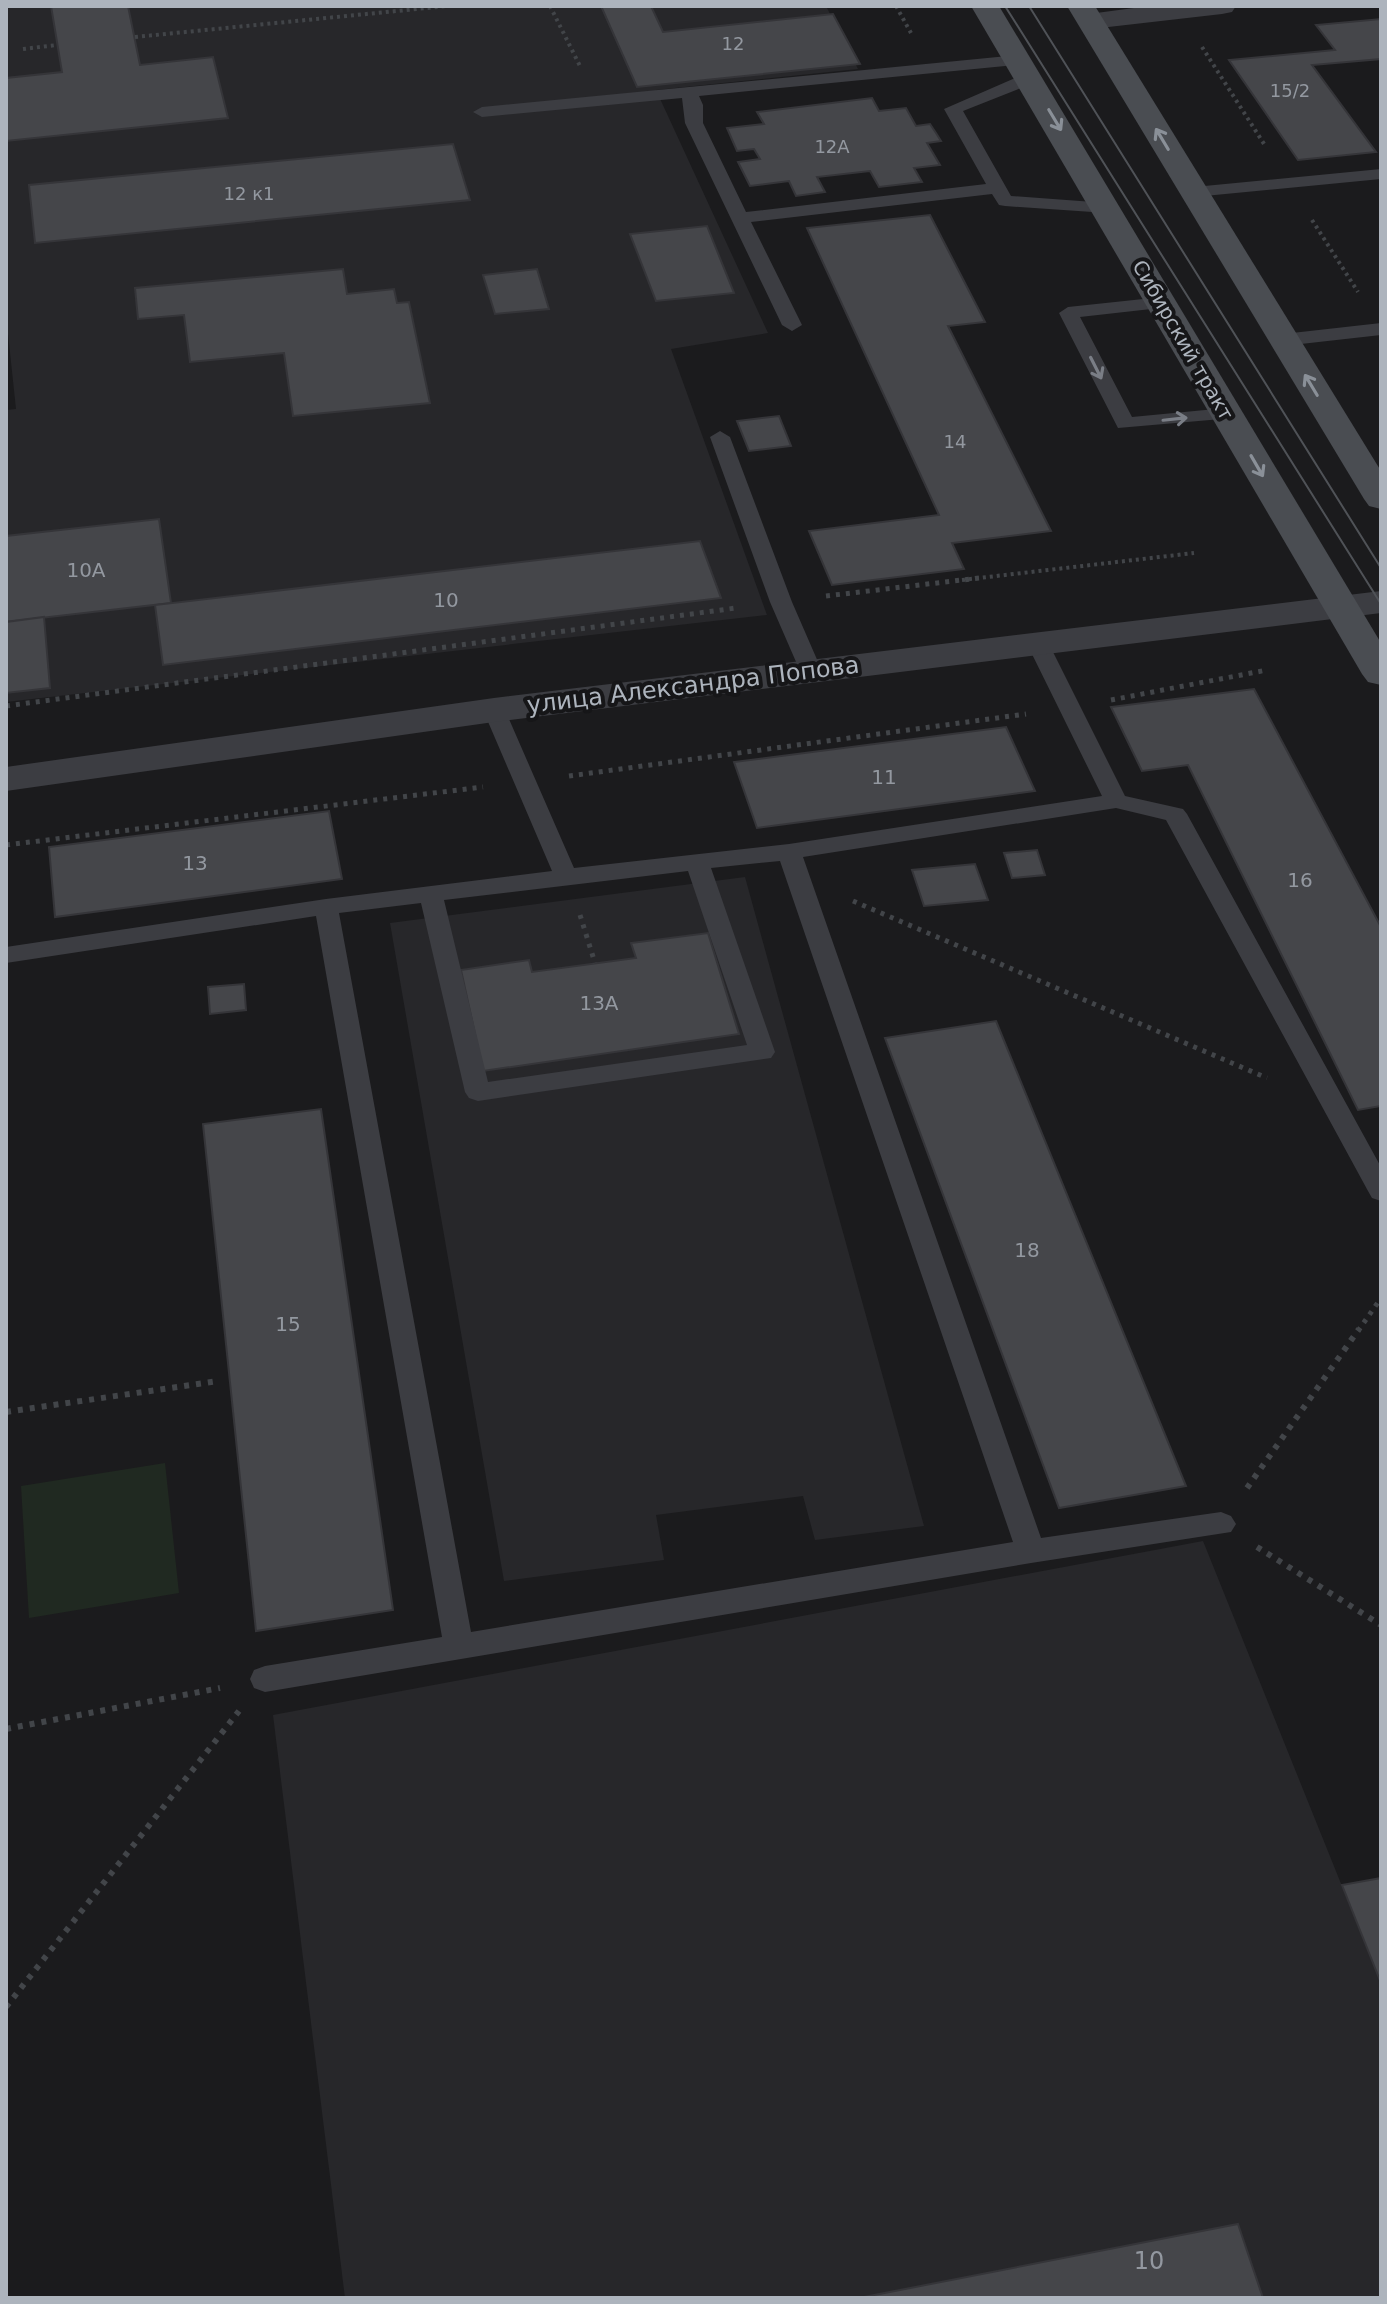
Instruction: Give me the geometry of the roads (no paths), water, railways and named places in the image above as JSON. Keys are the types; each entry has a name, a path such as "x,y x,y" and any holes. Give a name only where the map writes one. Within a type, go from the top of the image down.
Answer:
{"main road":[{"name":"Сибирский тракт","path":"985,6 1381,674"},
{"path":"1086,14 1381,499"}],"street":[{"path":"1086,14 1222,6"},
{"name":"улица Александра Попова","path":"6,779 494,710 1381,602"}],"lane":[{"path":"482,112 688,92 1025,69"},
{"path":"1025,69 953,109 997,188 1005,201 1107,208"},
{"path":"688,92 694,105 694,123 792,325"},
{"path":"1194,192 1381,174"},
{"path":"740,218 997,188"},
{"path":"1162,303 1068,313 1125,424 1226,414"},
{"path":"1283,340 1381,329"},
{"path":"720,437 781,602 811,671"},
{"path":"1038,644 1073,708 1116,801"},
{"path":"494,710 566,877"},
{"path":"6,955 326,907 789,852 1116,801 1175,814 1381,1191"},
{"path":"789,852 1031,1551"},
{"path":"431,894 478,1092 762,1052 697,862"},
{"path":"326,907 459,1648"},
{"path":"265,1679 1031,1551 1221,1524"}],"tram line":[{"path":"1005,6 1381,604"},
{"path":"1029,6 1381,568"}]}
